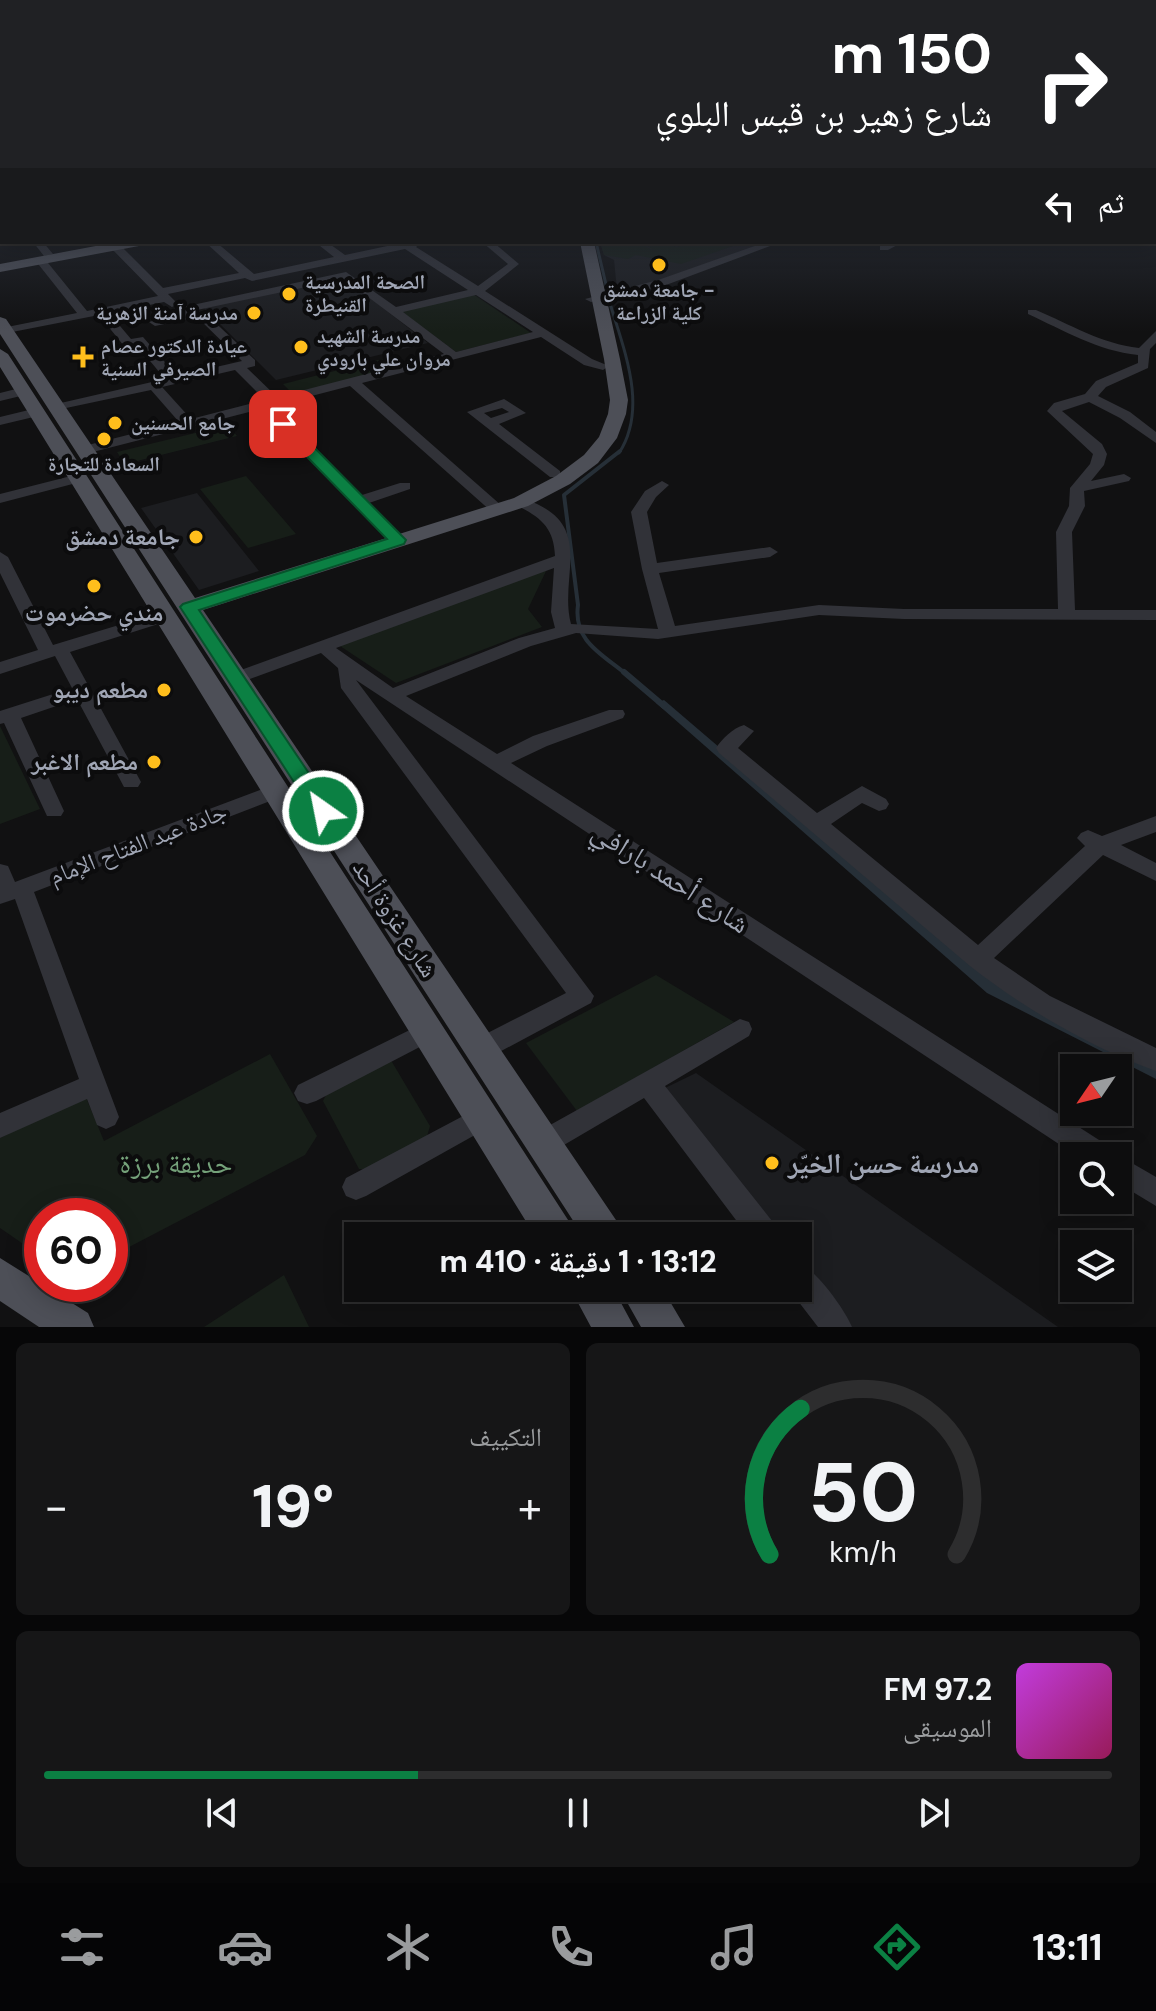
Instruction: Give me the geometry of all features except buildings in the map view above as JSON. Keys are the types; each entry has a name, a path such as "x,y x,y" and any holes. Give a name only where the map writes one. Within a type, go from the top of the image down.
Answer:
{"main road":[{"path":"0,265 105,244"},
{"path":"177,612 521,502 591,459 608,438 617,414 616,383 578,244"},
{"path":"551,481 579,456 601,426 607,399 587,244"},
{"name":"شارع غزوة أحد","path":"2,335 29,402 79,478 177,612 236,678 596,1222"},
{"name":"شارع غزوة أحد","path":"29,402 85,450 276,791 548,1222"},
{"path":"0,1278 74,1327"},
{"path":"599,1302 614,1327"},
{"path":"648,1302 665,1327"}],"street":[{"path":"39,244 44,257 84,314"},
{"path":"0,421 29,402 153,385 251,363 201,315 181,313 111,244"},
{"path":"212,244 252,278 411,244"},
{"path":"323,244 342,258"},
{"path":"394,311 478,291 514,264 489,244"},
{"path":"595,298 627,294 771,244"},
{"path":"884,248 893,244"},
{"path":"406,245 588,362 603,366"},
{"path":"2,335 248,274"},
{"path":"155,322 181,313 346,275 454,356"},
{"path":"101,311 128,343 139,340 174,381"},
{"path":"1032,312 1131,352 1144,352"},
{"path":"85,450 543,333"},
{"path":"1067,613 1067,561 1063,539 1077,506 1077,488 1097,465 1100,454 1097,447 1054,411 1059,406 1090,397 1101,384 1144,365 1144,352 1156,335"},
{"path":"238,366 398,540"},
{"path":"352,381 497,509"},
{"path":"153,385 188,424"},
{"path":"1090,397 1125,415 1156,439"},
{"path":"489,423 551,481 549,519"},
{"path":"0,499 79,478"},
{"path":"1077,488 1124,478"},
{"path":"662,485 650,494 639,512 650,569 668,632"},
{"path":"359,501 405,486"},
{"path":"521,502 533,506 549,519 562,537 565,558 558,608 570,629"},
{"path":"650,569 770,552"},
{"path":"0,557 54,651 82,691 131,782"},
{"path":"236,678 565,558"},
{"path":"392,695 462,666 570,629 668,632 819,610 904,614 1156,615"},
{"path":"0,668 177,612"},
{"name":"شارع أحمد بارافي","path":"324,646 347,666 1078,1142"},
{"path":"347,666 347,684 582,996 481,1049"},
{"path":"54,811 5,717 82,691"},
{"path":"496,763 540,741 616,714"},
{"path":"744,731 726,748 1009,984 1064,1017 1156,1060"},
{"name":"جادة عبد الفتاح الإمام","path":"7,887 276,791"},
{"path":"815,824 862,793 879,804"},
{"path":"978,959 1094,842 1156,824"},
{"path":"1094,842 1154,870"},
{"path":"7,887 106,1117"},
{"path":"543,1143 740,1029"},
{"path":"307,1093 428,1031"},
{"path":"647,1082 755,1222"},
{"path":"0,1126 94,1084"},
{"path":"356,1187 482,1118"},
{"path":"1132,1177 1156,1193"},
{"path":"812,1295 837,1327"}],"shaded area":[{"name":"جامعة دمشق - كلية الزراعة","path":"601,244 764,244 650,283 617,290 614,260 604,255"},
{"path":"343,277 428,343 276,380 203,307"},
{"name":"جامعة دمشق","path":"197,493 259,571 199,590 141,508"},
{"path":"664,700 998,986 1131,1054 1107,1054 987,993 656,703"},
{"path":"1132,1055 1156,1067 1156,1079 1132,1067"},
{"name":"مدرسة حسن الخيّر","path":"696,1073 1058,1327 850,1327 812,1279 812,1222 767,1222 663,1089"}],"green space":[{"path":"601,244 641,244 657,252 644,244 672,244 676,247 687,244 736,245 681,264 636,255 628,259 604,255"},
{"path":"473,294 531,333 456,352 401,311"},
{"path":"386,358 397,367 293,394 283,384"},
{"path":"228,425 237,436 125,464 117,452"},
{"path":"246,476 296,534 248,548 200,489"},
{"path":"547,569 528,609 542,627 396,683 337,644"},
{"path":"0,726 40,809 0,824"},
{"path":"656,975 734,1022 577,1111 526,1043"},
{"name":"حديقة برزة","path":"270,1054 317,1136 305,1155 128,1248 128,1198 24,1198 24,1245 0,1228 0,1138 85,1095 104,1141"},
{"path":"383,1062 392,1062 430,1126 426,1140 371,1170 359,1169 323,1101 330,1087"},
{"path":"284,1275 309,1327 204,1327"}],"waterway":[{"path":"596,244 608,293"},
{"path":"609,300 626,357 633,397 628,435 620,451"},
{"path":"620,451 564,495 580,628 591,646 626,674"},
{"path":"624,672 664,706"}],"place":[{"name":"جامعة دمشق - كلية الزراعة","path":"659,265"},
{"name":"الصحة المدرسية القنيطرة","path":"289,294"},
{"name":"مدرسة آمنة الزهرية","path":"254,313"},
{"name":"مدرسة الشهيد مروان علي بارودي","path":"301,347"},
{"name":"عيادة الدكتور عصام الصيرفي السنية","path":"83,357"},
{"name":"جامع الحسنين","path":"115,423"},
{"name":"السعادة للتجارة","path":"104,439"},
{"name":"جامعة دمشق","path":"196,537"},
{"name":"مندي حضرموت","path":"94,586"},
{"name":"مطعم ديبو","path":"164,690"},
{"name":"مطعم الاغبر","path":"154,762"},
{"name":"مدرسة حسن الخيّر","path":"772,1163"}],"route":[{"path":"283,424 398,540 189,607 323,811"}]}
